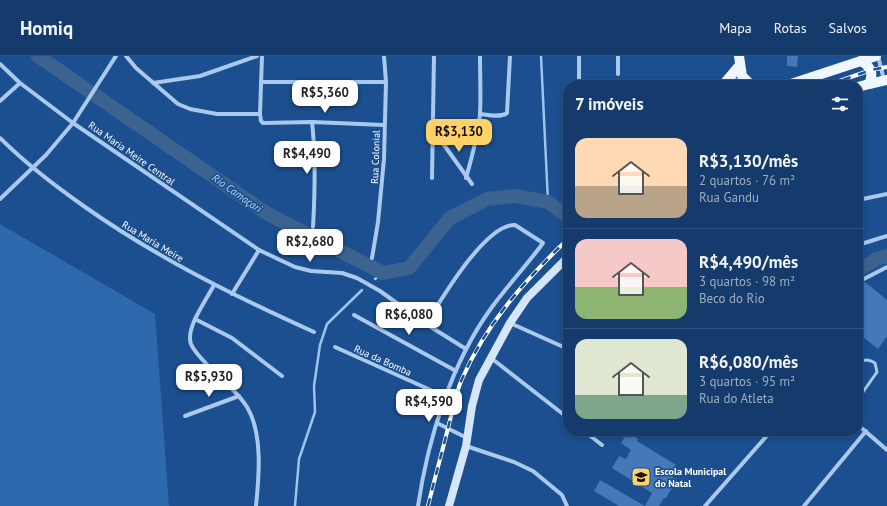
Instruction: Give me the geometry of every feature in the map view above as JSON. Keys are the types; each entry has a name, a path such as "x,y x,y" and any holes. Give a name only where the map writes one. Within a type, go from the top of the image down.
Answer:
{"main road":[{"path":"803,80 877,56"},
{"path":"727,80 740,60"},
{"path":"740,60 742,76 746,80"},
{"path":"861,61 868,65 871,70 872,78 869,84"},
{"path":"863,86 886,80"}],"street":[{"path":"0,199 46,155 73,122 116,56"},
{"path":"126,56 136,68 178,104 190,109 217,114 260,114"},
{"path":"153,83 200,76 257,56"},
{"path":"262,56 260,114 261,121 264,123 312,122 384,125"},
{"name":"Rua Colonial","path":"372,258 384,159 386,82 384,56"},
{"path":"432,178 434,130 434,56"},
{"path":"466,178 473,153 480,114 480,56"},
{"path":"480,114 503,116 508,111 510,56"},
{"path":"580,56 580,80"},
{"path":"618,56 618,74"},
{"path":"877,56 886,80"},
{"name":"Rua Maria Meire Central","path":"0,64 20,83 73,122 259,250 295,267 311,271 342,273 358,278 380,291 426,324 466,349"},
{"path":"262,82 386,82"},
{"path":"0,102 20,83"},
{"path":"312,122 315,168 313,227"},
{"path":"434,130 466,178 472,184"},
{"name":"Rua Maria Meire","path":"0,138 33,168 62,191 124,234 214,285 314,332"},
{"path":"863,199 887,194"},
{"path":"418,506 421,486 437,423 456,371 466,349 492,307 543,243 515,225 499,230 486,241 465,264 426,324"},
{"path":"863,243 887,236"},
{"path":"232,294 259,250"},
{"path":"449,506 466,442 476,390 491,357 510,323 527,298 561,264"},
{"path":"863,279 887,267"},
{"path":"214,285 195,319 191,332 191,343 204,361 239,396 253,419 257,438 258,462 256,506"},
{"path":"354,315 456,371"},
{"path":"195,319 232,338 282,376"},
{"path":"510,323 563,347"},
{"name":"Rua da Bomba","path":"335,347 446,397"},
{"path":"491,357 563,414"},
{"path":"185,416 239,396"},
{"path":"437,423 466,442 532,471 562,495 567,506"},
{"path":"863,429 887,450"},
{"path":"863,435 866,431"},
{"path":"590,436 602,445"},
{"path":"705,506 766,436"},
{"path":"804,506 862,436"}],"lane":[{"path":"863,360 869,360 875,364 877,372 863,392"}],"shaded area":[{"path":"0,224 155,314 169,506 0,506"}],"building":[{"path":"787,56 798,56 797,67 787,66"},
{"path":"865,282 887,300 887,336 878,349 863,337 863,284"},
{"path":"625,436 631,438 634,436 638,439 637,441 676,465 670,475 677,480 666,498 664,498 659,506 645,506 652,493 612,468 619,456 626,459 631,450 621,443"},
{"path":"600,480 645,506 619,506 594,491"}],"waterway":[{"name":"Rio Camaçari","path":"38,56 266,213 383,273 409,268 450,218 487,199 515,196 548,202 563,213"},
{"path":"541,56 548,202"},
{"name":"Rio Camaçari","path":"863,267 877,259 887,256"},
{"path":"375,279 383,273"},
{"path":"295,506 299,459 315,412 314,386 320,345 327,324 362,290"}],"railway":[{"path":"842,80 871,70 887,67"},
{"path":"428,506 458,389 472,359 495,321 508,304 537,270 563,244"}],"place":[{"name":"Escola Municipal do Natal","path":"641,477"}]}
